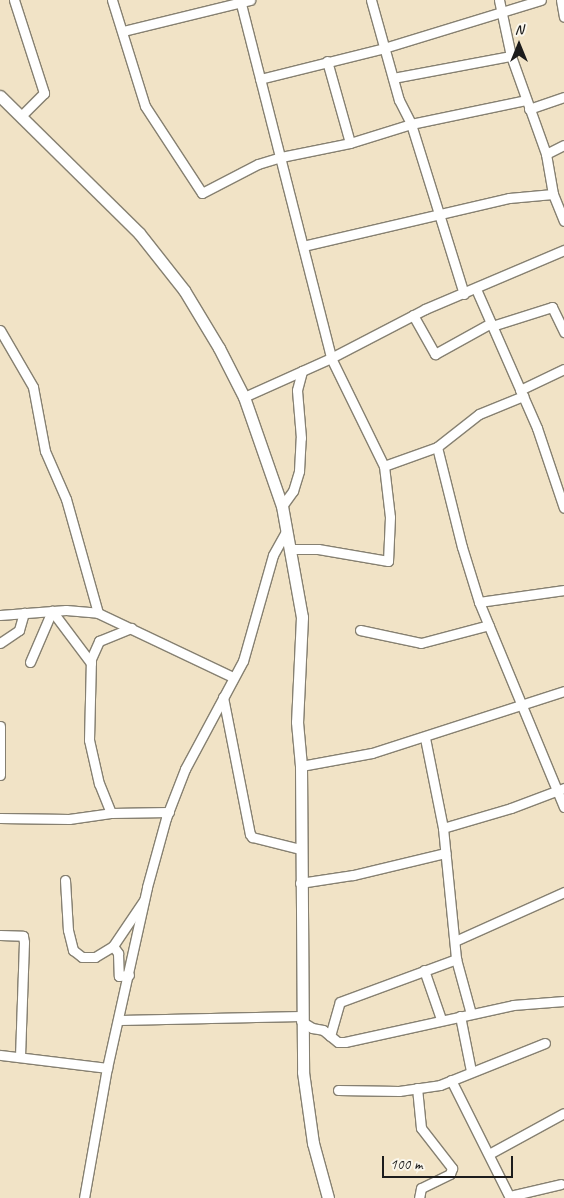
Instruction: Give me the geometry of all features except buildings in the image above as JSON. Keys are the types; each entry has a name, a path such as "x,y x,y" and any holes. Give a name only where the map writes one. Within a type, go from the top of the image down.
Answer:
{"main road":[{"path":"0,96 114,206 160,256 220,348 244,397 282,506 292,549 302,617 297,722 301,766 301,1018 308,1114 328,1198"}],"street":[{"path":"14,0 44,93 21,116"},
{"path":"112,0 146,106 198,191 208,192 253,166 280,157 350,143 410,124 564,97"},
{"path":"123,31 250,0"},
{"path":"371,0 393,78 410,124 464,294"},
{"path":"500,0 500,12 510,56 546,154 553,194 564,221"},
{"path":"260,79 384,48 541,0"},
{"path":"561,0 564,17"},
{"path":"240,1 280,157 287,195 303,246 331,358 384,466 390,535 388,561 318,549 292,549"},
{"path":"393,78 510,56"},
{"path":"327,61 350,143"},
{"path":"546,154 564,145"},
{"path":"303,246 509,198 553,194"},
{"path":"244,397 331,358 412,316 564,250"},
{"path":"476,289 552,467 564,508"},
{"path":"412,316 435,354 492,325 552,307 564,332"},
{"path":"0,330 33,387 45,451 64,492 98,613"},
{"path":"384,466 438,447 479,414 522,393 564,369"},
{"path":"282,506 294,491 299,471 301,438 297,390 302,371"},
{"path":"438,447 462,547 479,602 521,706 560,789 564,807"},
{"path":"84,1198 107,1068 120,1020 145,899 169,812 185,769 250,643 273,555 287,530"},
{"path":"479,602 564,590"},
{"path":"30,662 52,611"},
{"path":"52,611 91,664"},
{"path":"0,615 52,611 98,613 233,677"},
{"path":"0,643 19,630 24,613"},
{"path":"360,630 421,643 489,625"},
{"path":"111,814 102,792 89,740 91,664 99,641 131,628"},
{"path":"301,766 372,753 425,738 451,726 521,706 564,691"},
{"path":"222,697 250,834 252,837 300,849"},
{"path":"0,726 0,775"},
{"path":"425,738 443,828 456,959 471,1014"},
{"path":"443,828 560,789"},
{"path":"0,818 69,820 111,814 169,812"},
{"path":"300,883 354,875 445,852"},
{"path":"65,880 73,950 82,957 95,957 113,946 145,899"},
{"path":"454,941 563,894"},
{"path":"0,935 23,936 24,942 20,1057"},
{"path":"113,946 118,953 120,976 129,975"},
{"path":"330,1036 340,1002 456,959"},
{"path":"424,970 441,1019"},
{"path":"120,1020 301,1018 330,1036 345,1042 441,1019 527,1003 564,1002"},
{"path":"460,1016 472,1071"},
{"path":"338,1090 383,1092 417,1088 452,1080 545,1043"},
{"path":"0,1054 107,1068"},
{"path":"452,1080 510,1197 561,1184"},
{"path":"417,1088 421,1128 452,1168 450,1174 421,1188 419,1198"},
{"path":"489,1154 564,1113"}]}
